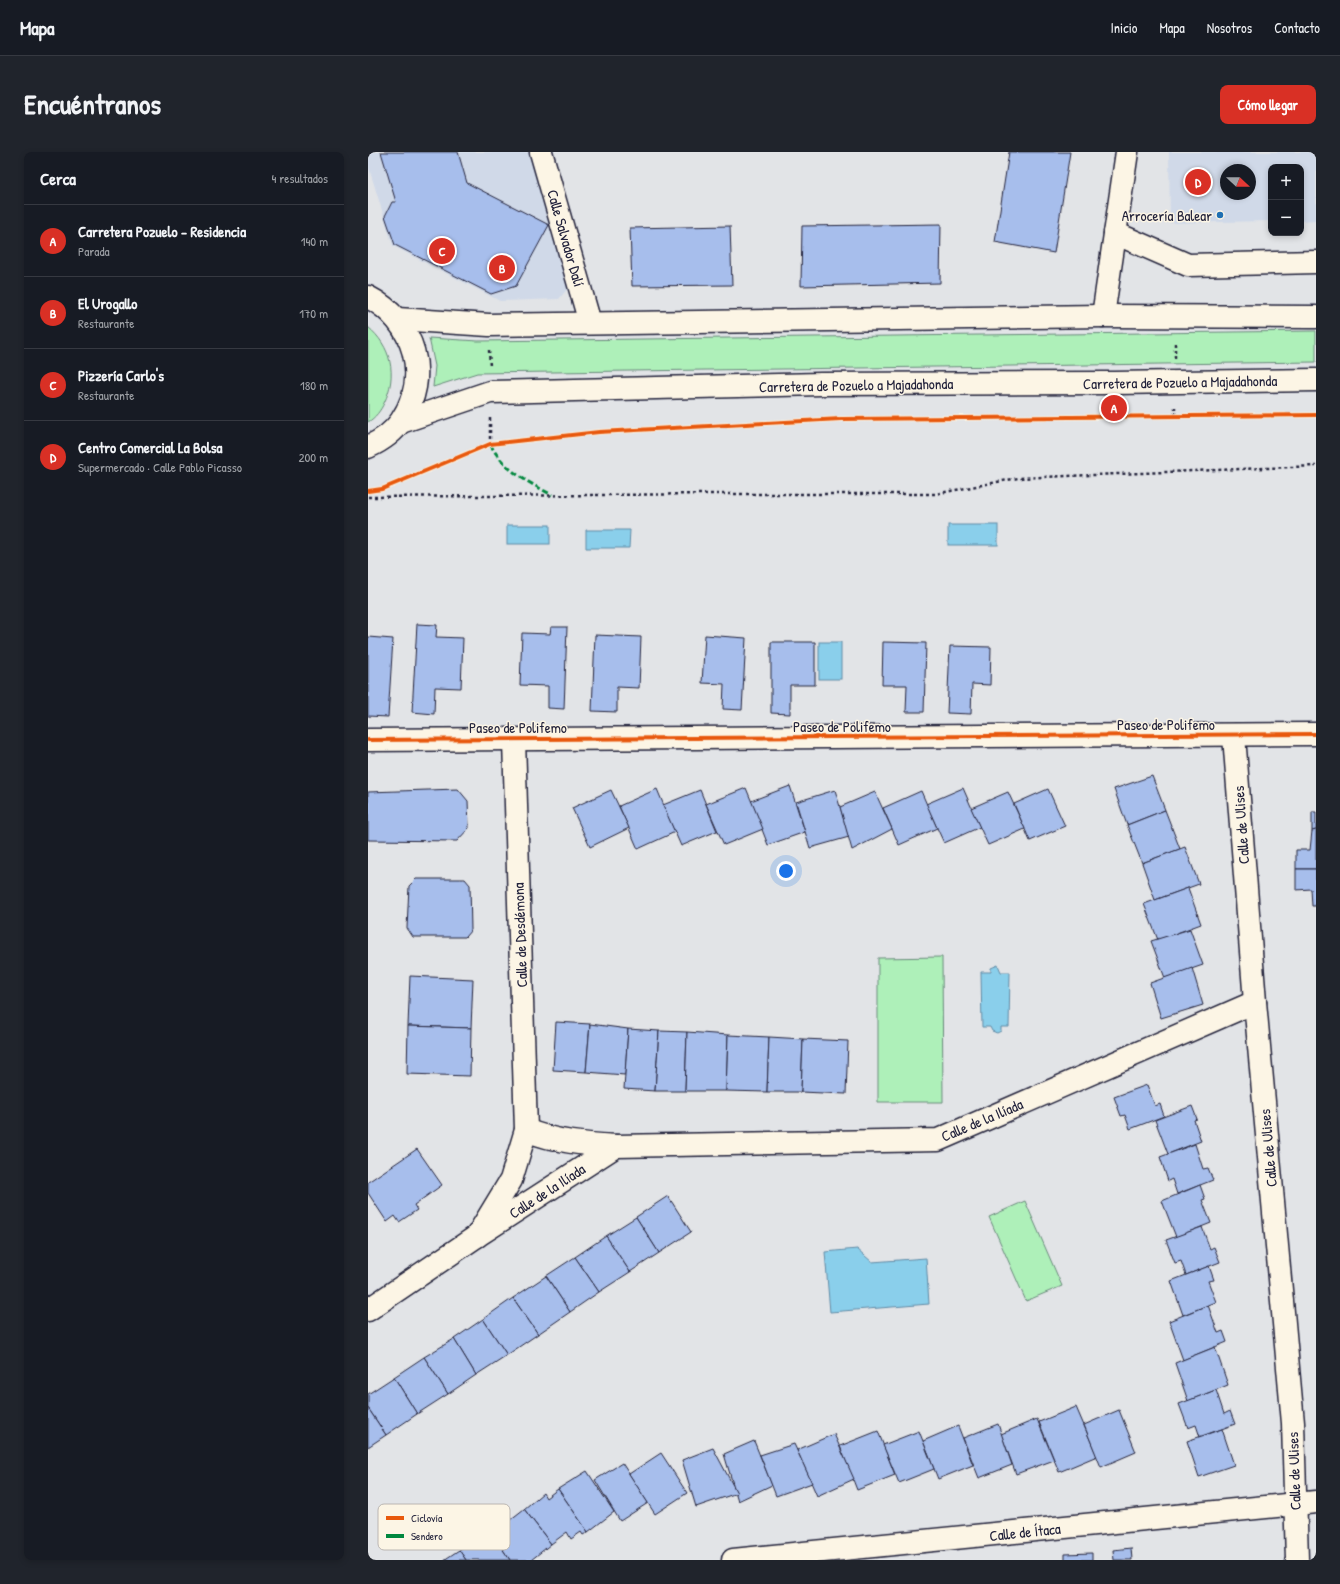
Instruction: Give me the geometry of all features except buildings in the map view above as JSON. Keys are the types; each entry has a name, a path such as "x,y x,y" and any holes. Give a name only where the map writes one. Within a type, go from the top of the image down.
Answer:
{"street":[{"name":"Calle Salvador Dalí","path":"541,152 590,323"},
{"path":"1103,316 1127,152"},
{"path":"1115,233 1188,265 1316,262"},
{"path":"368,297 382,304 397,319 412,342 417,369 414,397 401,422 385,438 368,447"},
{"path":"397,319 489,326 590,323 1103,316 1316,317"},
{"name":"Carretera de Pozuelo a Majadahonda","path":"401,422 490,392 821,384 1115,383 1316,380"},
{"name":"Paseo de Polifemo","path":"368,740 1234,736 1316,734"},
{"name":"Calle de Ulises","path":"1234,736 1255,1002 1293,1423 1306,1503 1297,1560"},
{"name":"Calle de Desdémona","path":"514,740 526,1130"},
{"name":"Calle de la Ilíada","path":"477,1236 511,1180 526,1130 541,1136 565,1142 616,1146 938,1140 1255,1002"},
{"name":"Calle de la Ilíada","path":"368,1310 477,1236 616,1146"},
{"name":"Calle de Ítaca","path":"733,1560 800,1552 862,1554 1306,1503"}],"path":[{"path":"1167,415 1182,415"},
{"path":"484,447 498,443"},
{"path":"368,497 704,494 935,494 1018,478 1316,466"}],"shaded area":[{"path":"368,152 530,152 569,287 559,299 500,301 393,246 368,165"},
{"path":"1169,152 1316,152 1316,220 1304,221 1304,164 1268,164 1268,221 1170,223"}],"green space":[{"path":"368,327 376,335 387,352 390,362 391,382 384,403 378,414 368,422"},
{"path":"1316,331 1316,362 477,373 433,387 435,366 429,338 478,341"},
{"path":"942,957 943,1102 878,1102 878,958"},
{"path":"1025,1201 1062,1286 1026,1301 989,1217"}],"water":[{"path":"507,525 550,525 550,544 507,544"},
{"path":"948,525 998,525 998,545 948,545"},
{"path":"586,530 630,530 629,548 586,548"},
{"path":"819,642 841,642 841,679 819,679"},
{"path":"998,965 1001,972 1010,972 1009,1027 1001,1027 1001,1031 997,1033 992,1031 990,1027 982,1027 981,972 991,972 991,968"},
{"path":"857,1249 872,1262 926,1258 929,1304 830,1312 825,1252"}],"marked path":[{"path":"490,444 503,462 517,474 552,495"}],"cycle path":[{"path":"368,491 382,489 490,444 599,432 841,419 1316,415"},
{"path":"368,740 1316,734"}],"place":[{"name":"Centro Comercial La Bolsa","path":"1198,182"},
{"name":"Arrocería Balear","path":"1220,215"},
{"name":"Pizzería Carlo's","path":"442,251"},
{"name":"El Urogallo","path":"502,268"},
{"name":"Carretera Pozuelo - Residencia","path":"1114,408"}]}
